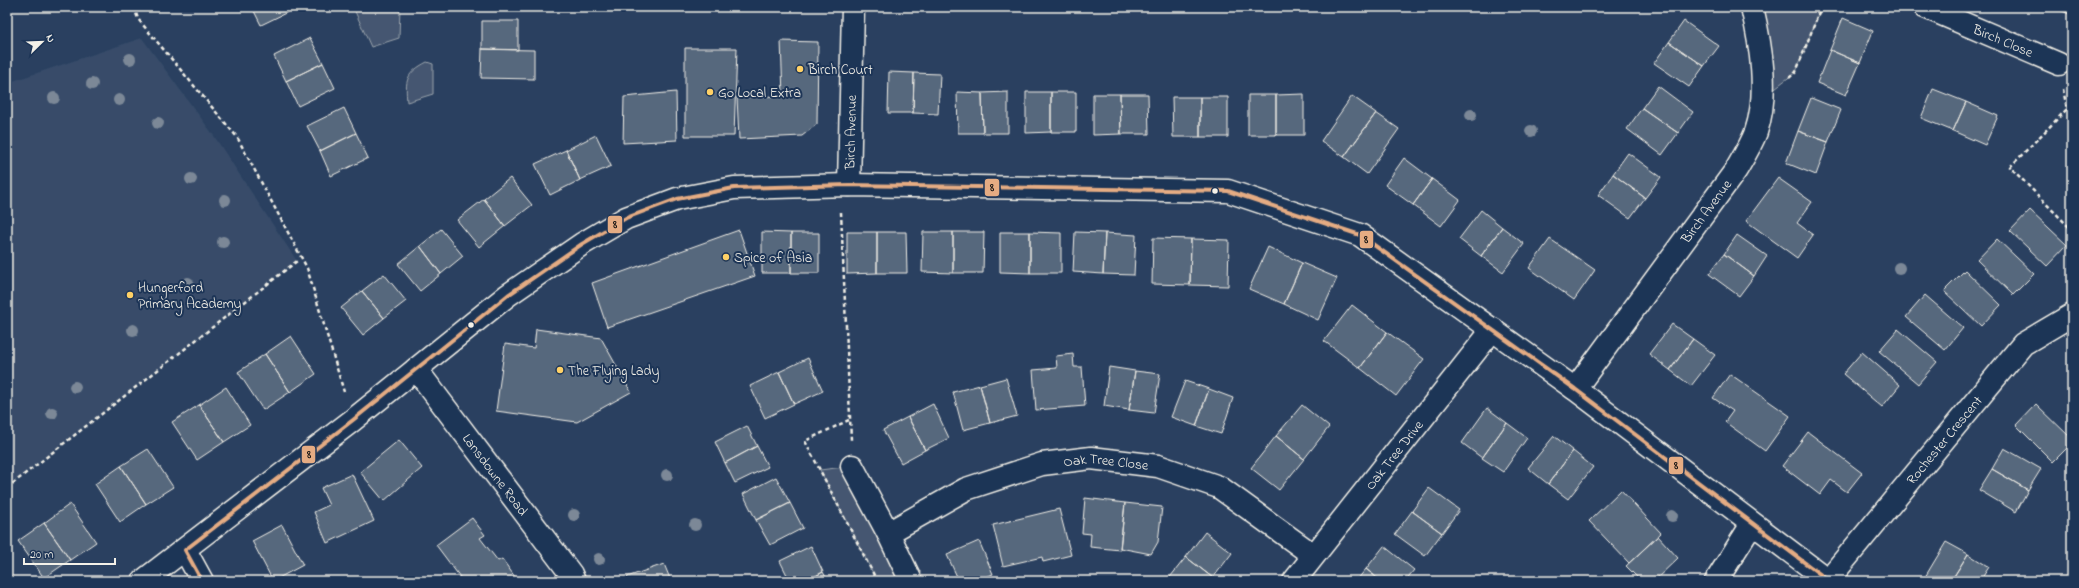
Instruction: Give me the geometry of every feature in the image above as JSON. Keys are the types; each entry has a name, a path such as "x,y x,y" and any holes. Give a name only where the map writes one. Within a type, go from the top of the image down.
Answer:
{"street":[{"name":"Birch Avenue","path":"844,185 853,7"},
{"name":"Birch Avenue","path":"1576,389 1736,170 1756,132 1763,97 1757,31 1752,7"},
{"name":"Birch Close","path":"1926,7 2059,64"},
{"path":"143,581 353,420 508,295 582,244 626,218 677,200 734,188 844,185 1228,191 1360,235 1576,389 1752,524 1829,580"},
{"name":"Rochester Crescent","path":"1829,580 2023,344 2072,315"},
{"name":"Oak Tree Drive","path":"1294,581 1313,555 1493,329"},
{"name":"Lansdowne Road","path":"416,369 571,574 574,581"},
{"name":"Oak Tree Close","path":"888,533 966,489 1042,464 1092,458 1158,466 1219,487 1313,555"},
{"path":"852,466 888,533 911,581"},
{"path":"1716,581 1752,524"},
{"path":"185,550 202,581"}],"path":[{"path":"134,7 138,18 237,137 303,261 353,420"},
{"path":"1763,97 1796,72 1822,7"},
{"path":"2059,64 2067,109 2010,167 2072,230"},
{"path":"844,185 852,466"},
{"path":"7,488 297,261"}],"shaded area":[{"path":"353,7 400,7 399,38 371,47"},
{"path":"1752,7 1821,7 1796,72 1763,97"},
{"name":"Hungerford Primary Academy","path":"142,38 212,133 297,261 7,488 7,83"},
{"path":"427,62 433,64 433,94 407,102 406,88 408,78 415,70"},
{"path":"852,466 911,581 877,581 820,470"}],"building":[{"path":"45,7 98,7 98,9"},
{"path":"252,7 298,7 261,25"},
{"path":"2052,7 2072,7 2072,15"},
{"path":"1843,18 1873,31 1860,63 1830,50"},
{"path":"482,21 518,21 518,50 482,49"},
{"path":"1684,21 1719,46 1704,66 1669,42"},
{"path":"310,38 323,63 286,81 274,56"},
{"name":"Birch Court","path":"781,41 818,42 817,124 802,136 739,139 737,97 783,96"},
{"path":"1669,42 1704,66 1689,87 1654,63"},
{"name":"Go Local Extra","path":"685,48 737,48 734,136 685,136"},
{"path":"482,49 534,50 534,79 481,78"},
{"path":"1830,50 1860,63 1846,95 1817,83"},
{"path":"323,63 335,88 298,106 286,81"},
{"path":"889,72 914,73 913,113 888,113"},
{"path":"914,73 940,74 938,114 913,113"},
{"path":"1658,86 1693,112 1678,133 1642,108"},
{"path":"1933,89 1966,102 1953,131 1921,118"},
{"path":"676,92 677,140 623,143 624,97"},
{"path":"957,92 982,93 983,133 958,133"},
{"path":"1008,92 1008,133 983,133 982,93"},
{"path":"1026,92 1051,92 1051,132 1026,133"},
{"path":"1051,92 1076,92 1076,132 1051,132"},
{"path":"1093,94 1120,94 1121,134 1093,135"},
{"path":"1120,94 1148,94 1149,134 1121,134"},
{"path":"1304,94 1304,135 1276,135 1276,95"},
{"path":"1248,95 1276,95 1276,135 1248,135"},
{"path":"1352,96 1376,113 1344,157 1321,141"},
{"path":"1172,97 1200,97 1200,137 1173,137"},
{"path":"1200,97 1228,97 1228,137 1200,137"},
{"path":"1811,98 1841,110 1828,142 1798,131"},
{"path":"1966,102 1998,116 1985,145 1953,131"},
{"path":"344,108 356,133 320,151 307,126"},
{"path":"1642,108 1678,133 1662,155 1627,129"},
{"path":"1376,113 1399,129 1367,174 1344,157"},
{"path":"1798,131 1828,142 1816,175 1786,163"},
{"path":"356,133 368,158 331,176 320,151"},
{"path":"596,135 611,166 580,180 566,150"},
{"path":"566,150 580,180 550,195 535,164"},
{"path":"1628,153 1661,177 1645,198 1613,174"},
{"path":"1404,158 1432,179 1413,205 1385,185"},
{"path":"1613,174 1645,198 1630,218 1598,195"},
{"path":"510,178 532,205 505,226 484,199"},
{"path":"1778,178 1812,202 1797,223 1813,235 1797,258 1746,221"},
{"path":"1432,179 1460,200 1441,226 1413,205"},
{"path":"484,199 505,226 479,247 457,220"},
{"path":"1481,210 1502,227 1481,256 1459,239"},
{"path":"2030,210 2067,245 2047,266 2010,231"},
{"path":"1502,227 1524,244 1503,272 1481,256"},
{"path":"441,229 463,256 441,274 420,246"},
{"path":"739,230 755,276 607,327 592,283"},
{"path":"762,232 791,233 791,273 762,273"},
{"path":"847,232 877,232 877,273 847,274"},
{"path":"877,232 906,232 907,273 877,273"},
{"path":"923,232 953,232 953,273 922,272"},
{"path":"953,232 984,232 983,273 953,273"},
{"path":"1000,232 1030,232 1030,273 1000,272"},
{"path":"1030,232 1061,233 1061,273 1030,273"},
{"path":"1075,232 1105,233 1103,274 1073,272"},
{"path":"791,233 819,233 819,273 791,273"},
{"path":"1105,233 1136,235 1134,275 1103,274"},
{"path":"1737,235 1767,256 1754,276 1724,254"},
{"path":"1153,238 1191,239 1190,285 1152,284"},
{"path":"1191,239 1229,240 1228,286 1190,285"},
{"path":"1550,239 1595,270 1574,300 1529,268"},
{"path":"1997,239 2034,274 2013,295 1977,260"},
{"path":"420,246 441,274 420,291 398,264"},
{"path":"1268,247 1302,263 1284,304 1249,289"},
{"path":"1724,254 1754,276 1739,296 1709,274"},
{"path":"1302,263 1337,278 1318,320 1284,304"},
{"path":"1965,270 2001,305 1981,326 1944,291"},
{"path":"384,274 406,301 384,318 362,291"},
{"path":"362,291 384,318 363,335 341,308"},
{"path":"1925,295 1963,328 1945,350 1906,317"},
{"path":"1352,305 1387,332 1360,368 1324,341"},
{"path":"1672,324 1693,339 1670,370 1649,354"},
{"name":"The Flying Lady","path":"536,329 601,338 631,392 577,422 496,411 505,344 534,348"},
{"path":"1898,329 1937,362 1918,384 1879,351"},
{"path":"1387,332 1424,359 1396,396 1360,368"},
{"path":"291,336 316,374 290,392 265,354"},
{"path":"1693,339 1715,355 1691,386 1670,370"},
{"path":"1862,352 1900,385 1882,407 1843,374"},
{"path":"265,354 290,392 263,410 238,372"},
{"path":"1073,354 1074,367 1082,367 1085,406 1036,410 1033,370 1057,368 1056,356"},
{"path":"808,358 823,391 794,404 779,372"},
{"path":"1109,367 1135,371 1129,410 1104,406"},
{"path":"1135,371 1160,374 1154,413 1129,410"},
{"path":"779,372 794,404 765,418 750,386"},
{"path":"1730,374 1790,416 1765,451 1725,422 1733,411 1713,398"},
{"path":"1006,378 1017,416 990,423 980,385"},
{"path":"1185,381 1209,389 1196,426 1171,417"},
{"path":"980,385 990,423 963,430 953,392"},
{"path":"226,387 250,425 224,442 199,405"},
{"path":"1209,389 1233,398 1221,434 1196,426"},
{"path":"933,404 949,438 925,450 908,417"},
{"path":"2036,404 2072,439 2072,443 2053,462 2016,425"},
{"path":"199,405 224,442 197,460 172,422"},
{"path":"1302,405 1329,427 1304,459 1276,436"},
{"path":"1487,408 1507,423 1482,458 1462,443"},
{"path":"908,417 925,450 901,463 883,430"},
{"path":"1507,423 1527,438 1503,472 1482,458"},
{"path":"747,426 757,446 725,463 715,442"},
{"path":"1808,432 1862,473 1847,492 1831,480 1820,495 1782,466"},
{"path":"1276,436 1304,459 1279,490 1251,468"},
{"path":"1554,436 1573,451 1548,484 1528,468"},
{"path":"399,440 422,468 384,501 360,472"},
{"path":"757,446 768,467 735,483 725,463"},
{"path":"2004,448 2041,469 2028,490 1992,469"},
{"path":"148,449 173,487 146,504 121,466"},
{"path":"1573,451 1593,467 1568,499 1548,484"},
{"path":"121,466 146,504 120,522 95,484"},
{"path":"1992,469 2028,490 2016,512 1979,490"},
{"path":"352,474 374,521 327,543 314,512 329,505 321,488"},
{"path":"776,477 790,503 756,520 743,494"},
{"path":"1429,488 1459,510 1442,533 1412,511"},
{"path":"1621,490 1661,533 1629,563 1589,521"},
{"path":"1085,498 1125,503 1120,550 1090,547 1091,534 1082,533"},
{"path":"790,503 803,528 770,545 756,520"},
{"path":"1125,503 1162,507 1158,542 1151,554 1120,548"},
{"path":"70,504 96,542 70,560 44,523"},
{"path":"1059,509 1071,555 1043,562 1042,557 1003,566 993,525"},
{"path":"1412,511 1442,533 1425,556 1395,534"},
{"path":"472,518 485,535 480,538 498,561 502,559 515,577 510,581 463,581 436,545"},
{"path":"44,523 70,560 44,578 18,541"},
{"path":"282,525 303,565 273,581 252,541"},
{"path":"1205,532 1232,553 1213,578 1186,557"},
{"path":"1658,536 1678,558 1654,581 1641,581 1626,566"},
{"path":"979,541 993,574 977,581 959,581 947,555"},
{"path":"1946,542 1968,554 1951,581 1931,581 1925,577"},
{"path":"811,546 823,572 806,581 790,581 780,561"},
{"path":"1384,546 1414,570 1405,581 1381,581 1366,569"},
{"path":"1968,554 1989,567 1980,581 1951,581"},
{"path":"1186,557 1213,578 1210,581 1167,581"},
{"path":"664,564 671,581 629,581 627,577"},
{"path":"1366,569 1381,581 1356,581"},
{"path":"7,570 14,581 7,581"},
{"path":"823,572 828,581 806,581"}],"transit line":[{"name":"8","path":"202,581 185,550 353,420 508,295 582,244 626,218 677,199 734,188 849,185 1228,191 1360,235 1575,389 1829,581"}],"place":[{"name":"Birch Court","path":"800,69"},
{"name":"Go Local Extra","path":"710,92"},
{"name":"Spice of Asia","path":"726,257"},
{"name":"Hungerford Primary Academy","path":"130,295"},
{"name":"The Flying Lady","path":"560,370"}]}
